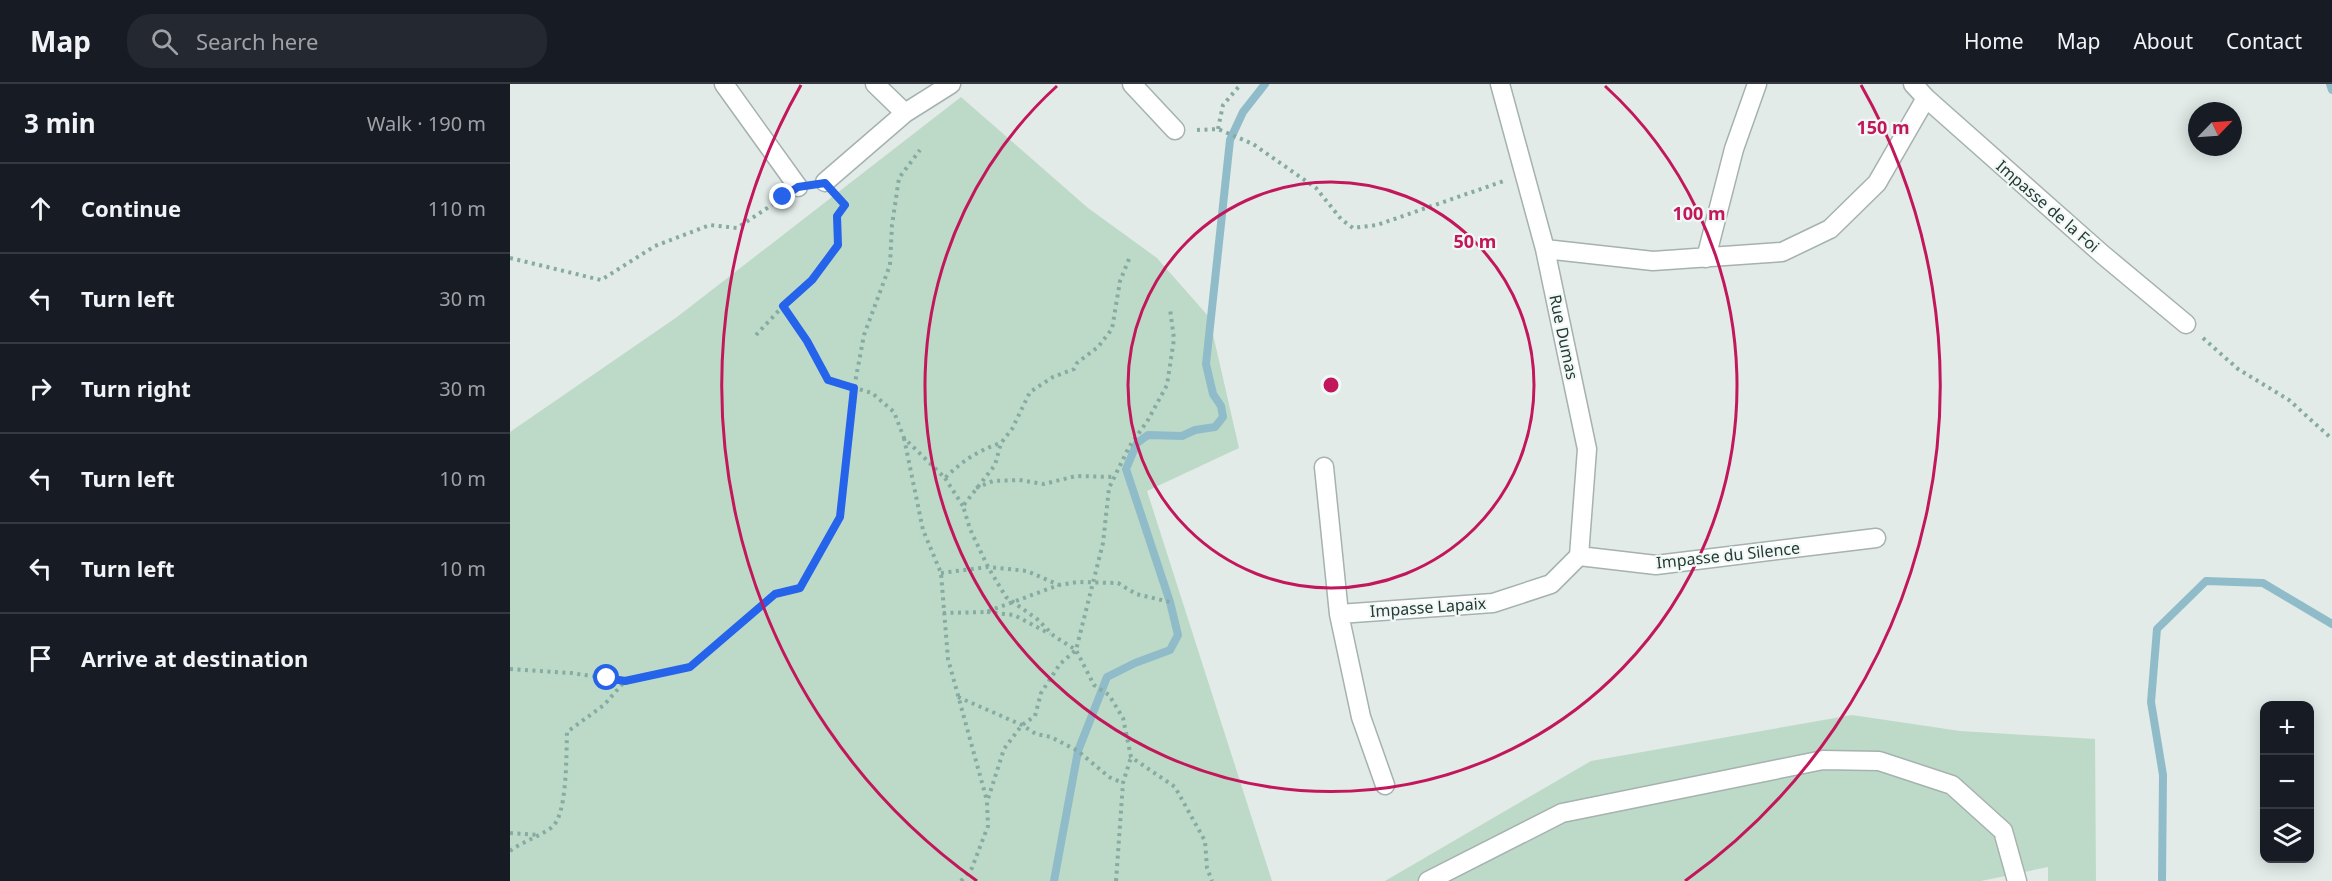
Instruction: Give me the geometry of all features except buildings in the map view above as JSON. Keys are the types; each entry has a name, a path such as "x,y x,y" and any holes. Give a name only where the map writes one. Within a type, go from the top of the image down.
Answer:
{"street":[{"path":"724,84 798,187"},
{"path":"875,84 905,113"},
{"path":"825,183 905,113 951,84"},
{"path":"1132,84 1175,130"},
{"name":"Rue Dumas","path":"1500,84 1545,249 1587,449 1579,556"},
{"path":"1706,258 1734,149 1757,84"},
{"name":"Impasse de la Foi","path":"1913,84 2102,254 2186,324"},
{"path":"1545,249 1653,261 1782,252 1830,229 1877,183 1926,98"},
{"path":"1324,467 1339,614 1361,717 1385,785"},
{"name":"Impasse du Silence","path":"1579,556 1656,565 1876,538"},
{"name":"Impasse Lapaix","path":"1339,614 1493,603 1551,584 1579,556"},
{"path":"1428,881 1562,813 1823,760 1879,761 1952,785 2003,831 2017,881"}],"path":[{"path":"1241,84 1223,105 1218,129 1253,144 1316,188 1341,219 1353,228 1377,225 1526,173"},
{"path":"510,669 571,673 625,681 690,667 775,594 800,588 840,517 854,388 864,335 890,265 892,225 899,178 920,150"},
{"path":"756,335 812,280 838,245 837,216 845,205 825,183"},
{"path":"510,258 602,280 656,246 699,229 710,225 737,228 798,187"},
{"path":"963,506 995,465 1001,443 1012,429 1030,392 1053,377 1074,369 1077,363 1098,347 1112,329 1120,281 1130,259"},
{"path":"783,306 807,341 828,380 872,393 894,412 904,438 923,530 941,573 948,659 987,802 988,826 972,868 961,881"},
{"path":"987,802 1004,749 1022,725 1035,716 1041,693 1060,664 1076,650 1103,543 1109,488 1129,447 1148,420 1167,385 1174,339 1170,309"},
{"path":"2186,324 2238,369 2289,400 2332,439"},
{"path":"904,438 945,478 963,506 970,529 998,585 1012,602 1037,619 1054,636"},
{"path":"945,478 960,463 982,449 1001,443"},
{"path":"975,489 993,481 1018,480 1044,484 1076,476 1114,477"},
{"path":"941,573 988,567 1027,571 1059,585"},
{"path":"986,612 1059,585 1077,582 1118,583 1136,594 1170,602"},
{"path":"943,613 986,612 1014,615 1054,636 1076,650 1094,685 1108,695 1123,718 1131,757 1123,783 1116,881"},
{"path":"510,851 553,827 559,819 564,790 567,732 604,705 625,681"},
{"path":"957,696 1022,725 1036,735 1051,736 1078,750 1109,777 1123,783"},
{"path":"1131,757 1175,787 1205,841 1207,868 1212,881"},
{"path":"510,833 538,835"}],"green space":[{"path":"961,97 1088,208 1157,258 1209,317 1239,448 1147,491 1272,881 510,881 510,432 677,317"},
{"path":"1852,715 1960,731 2095,739 2096,881 2048,881 2048,867 1981,881 1385,881 1591,761"}],"waterway":[{"path":"1054,881 1078,751 1107,677 1135,663 1170,650 1178,635 1170,602 1126,469 1137,443 1148,435 1182,436 1195,430 1215,427 1223,417 1221,406 1213,394 1206,364 1230,140 1243,112 1265,84"},
{"path":"2330,84 2332,90"},
{"path":"2162,881 2163,775 2151,702 2157,629 2206,581 2263,583 2332,624"}],"route":[{"path":"607,678 625,681 690,667 775,594 800,588 840,517 854,388 828,380 807,341 783,306 812,280 838,245 837,216 845,205 825,183 798,187 783,197"}]}
